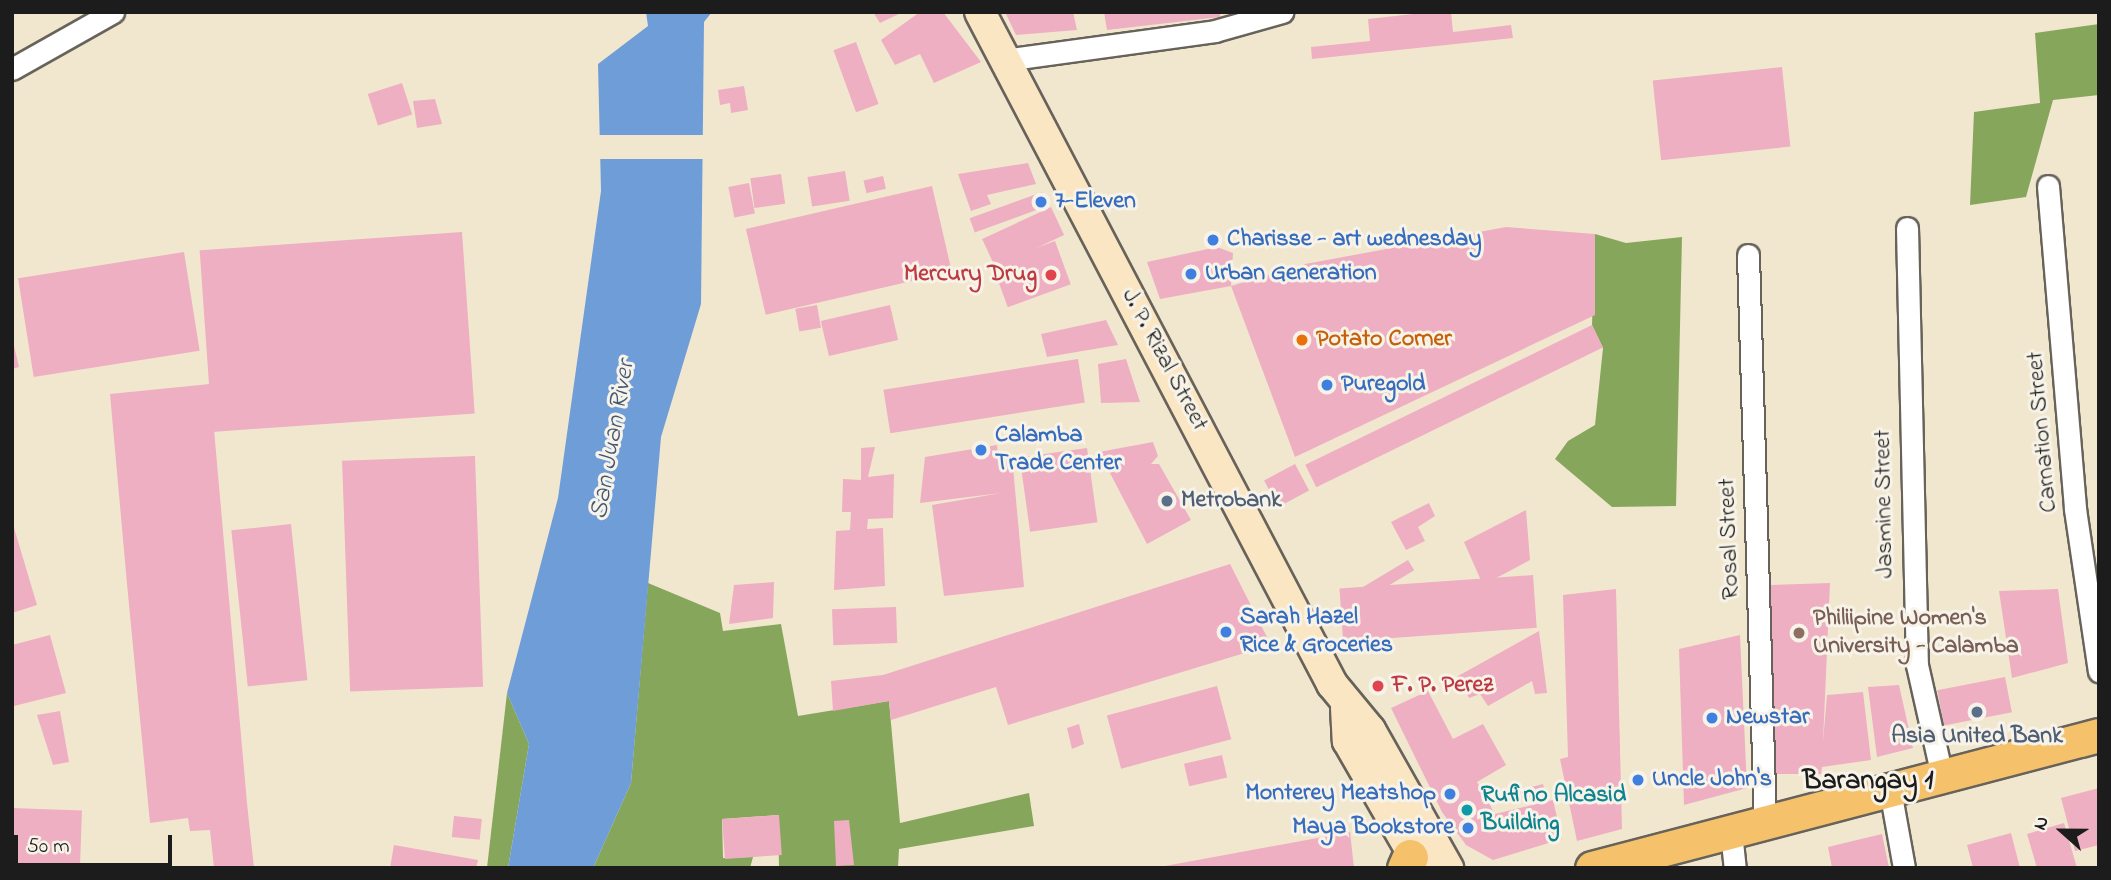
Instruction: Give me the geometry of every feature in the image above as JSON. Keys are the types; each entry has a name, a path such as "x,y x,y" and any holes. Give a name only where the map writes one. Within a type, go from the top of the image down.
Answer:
{"main road":[{"name":"J. P. Rizal Street","path":"980,12 1346,708 1370,730 1448,868"},
{"name":"J. P. Rizal Street","path":"1346,708 1348,741 1412,864"},
{"path":"1592,868 2099,735"}],"street":[{"path":"12,69 113,12"},
{"path":"1004,60 1215,31 1282,12"},
{"name":"Carnation Street","path":"2049,187 2075,509 2099,671"},
{"name":"Jasmine Street","path":"1907,228 1917,666 1942,776"},
{"name":"Rosal Street","path":"1748,255 1765,823"},
{"path":"1890,790 1904,868"},
{"path":"1731,832 1735,868"}],"green space":[{"path":"2099,24 2099,95 2053,100 2026,197 1970,205 1974,112 2040,103 2035,33"},
{"path":"1595,234 1626,243 1682,237 1676,506 1612,507 1555,459 1568,441 1595,425 1603,348 1592,325"},
{"path":"648,583 720,613 723,631 781,624 798,716 889,701 900,823 1029,793 1034,826 899,849 898,868 779,868 778,815 722,819 723,858 753,857 750,868 593,868 631,783"},
{"path":"507,693 529,744 508,868 487,868"}],"water":[{"name":"San Juan River","path":"646,12 712,12 704,22 701,304 661,437 631,783 593,868 508,868 529,744 507,693 558,498 601,191 598,64 648,26"}],"pier":[{"path":"595,135 706,135 706,159 595,159"}],"building":[{"path":"873,12 903,12 880,23"},
{"path":"920,12 943,12 981,62 934,83 920,54 895,65 881,40"},
{"path":"1073,12 1077,30 1016,35 1006,14"},
{"path":"1104,12 1220,12 1220,17 1107,30"},
{"path":"1451,12 1453,32 1511,25 1513,38 1312,59 1311,47 1370,41 1368,19"},
{"path":"856,42 879,104 856,112 833,50"},
{"path":"1782,67 1790,147 1661,160 1653,81"},
{"path":"402,83 412,114 378,126 368,94"},
{"path":"744,86 748,110 731,113 730,103 720,105 718,90"},
{"path":"435,99 442,124 417,128 413,101"},
{"path":"1028,163 1036,184 987,195 991,204 971,211 958,174"},
{"path":"845,171 850,201 812,207 807,177"},
{"path":"781,174 785,204 754,208 750,178"},
{"path":"883,176 886,189 866,193 864,180"},
{"path":"749,183 755,213 734,217 728,187"},
{"path":"932,186 952,272 766,315 746,229"},
{"path":"1042,192 1047,206 975,232 970,218"},
{"path":"1051,207 1064,235 995,267 982,239"},
{"name":"Puregold","path":"1506,227 1595,234 1595,315 1295,457 1231,286 1305,264"},
{"path":"462,232 475,414 212,432 200,250"},
{"path":"1055,241 1071,284 1008,307 992,264"},
{"name":"Urban Generation","path":"1217,247 1233,253 1231,286 1160,299 1147,262"},
{"path":"184,252 200,351 34,377 18,278"},
{"path":"817,305 821,328 799,331 795,309"},
{"path":"890,305 898,340 829,356 821,321"},
{"path":"1106,320 1118,345 1047,357 1041,334"},
{"path":"1592,325 1603,347 1316,487 1305,465"},
{"path":"12,337 19,367 12,369"},
{"path":"1078,359 1085,402 890,433 883,390"},
{"path":"1126,359 1140,402 1101,403 1098,364"},
{"path":"210,384 254,868 214,868 210,830 190,831 188,818 150,823 127,584 110,394"},
{"path":"1153,442 1158,456 1151,464 1159,464 1191,520 1147,544 1099,452"},
{"path":"997,445 998,456 1012,456 1024,587 944,596 932,505 1001,493 920,503 925,457"},
{"path":"875,447 868,477 894,474 893,518 868,519 867,529 883,528 885,586 834,590 836,531 850,530 851,512 842,512 843,479 861,480 861,448"},
{"path":"1087,448 1097,522 1030,532 1020,457"},
{"path":"475,456 483,687 350,692 342,461"},
{"path":"1295,464 1309,490 1278,507 1264,480"},
{"path":"1429,503 1435,516 1418,527 1425,541 1406,550 1391,522"},
{"path":"1526,510 1530,560 1483,585 1464,542"},
{"path":"12,521 37,605 12,613"},
{"path":"291,524 307,680 248,686 231,530"},
{"path":"1408,560 1414,570 1352,607 1346,597"},
{"path":"1230,564 1271,645 1008,725 996,687 891,720 889,701 833,711 831,681 883,675"},
{"path":"1533,575 1537,628 1343,641 1339,589"},
{"path":"774,582 773,618 729,624 734,585"},
{"name":"Philiipine Women's University - Calamba","path":"1830,583 1823,742 1827,695 1863,692 1871,760 1822,767 1821,774 1770,774 1769,585"},
{"path":"1388,588 1404,611 1356,635 1346,612"},
{"path":"1616,589 1622,829 1577,841 1560,759 1568,757 1563,595"},
{"path":"2058,589 2068,663 2012,678 1999,591"},
{"path":"896,607 897,643 833,645 832,609"},
{"path":"1539,631 1547,693 1535,694 1532,681 1488,706 1480,694 1469,698 1458,676"},
{"path":"50,635 66,693 14,706 12,645"},
{"name":"Newstar","path":"1740,635 1747,788 1684,805 1679,649"},
{"path":"2005,677 2012,712 1944,726 1937,690"},
{"path":"1899,685 1913,748 1877,757 1868,687"},
{"path":"1217,686 1231,739 1121,769 1107,716"},
{"path":"1428,691 1453,739 1483,724 1506,765 1477,782 1495,814 1553,800 1562,839 1493,860 1466,845 1442,812 1391,708"},
{"path":"60,711 69,762 53,765 37,715"},
{"path":"1079,724 1084,744 1072,749 1067,728"},
{"path":"1222,755 1227,777 1189,786 1184,764"},
{"path":"1543,784 1546,795 1521,801 1518,791"},
{"path":"2099,788 2099,845 2075,851 2061,798"},
{"path":"12,808 82,810 80,868 12,868"},
{"path":"779,815 782,855 725,859 722,819"},
{"path":"454,816 482,819 480,840 452,837"},
{"path":"849,820 854,865 836,866 834,821"},
{"path":"2064,823 2077,868 2037,868 2027,834"},
{"path":"1350,832 1354,868 1165,868 1165,866"},
{"path":"2011,833 2020,868 1973,868 1967,845"},
{"path":"1882,834 1889,868 1832,868 1828,847"},
{"path":"394,845 478,860 476,868 390,868"}],"place":[{"name":"7-Eleven","path":"1041,202"},
{"name":"Charisse - art wednesday","path":"1213,240"},
{"name":"Urban Generation","path":"1191,274"},
{"name":"Mercury Drug","path":"1051,275"},
{"name":"Potato Corner","path":"1302,340"},
{"name":"Puregold","path":"1327,385"},
{"name":"Calamba Trade Center","path":"981,450"},
{"name":"Metrobank","path":"1167,501"},
{"name":"Sarah Hazel Rice & Groceries","path":"1226,632"},
{"name":"Philiipine Women's University - Calamba","path":"1799,633"},
{"name":"F. P. Perez","path":"1378,686"},
{"name":"Asia United Bank","path":"1977,712"},
{"name":"Newstar","path":"1712,718"},
{"name":"Uncle John's","path":"1638,780"},
{"name":"Monterey Meatshop","path":"1450,794"},
{"name":"Rufino Alcasid Building","path":"1467,810"},
{"name":"Maya Bookstore","path":"1468,828"}],"district":[{"name":"Barangay 1","path":"1868,782"}]}
